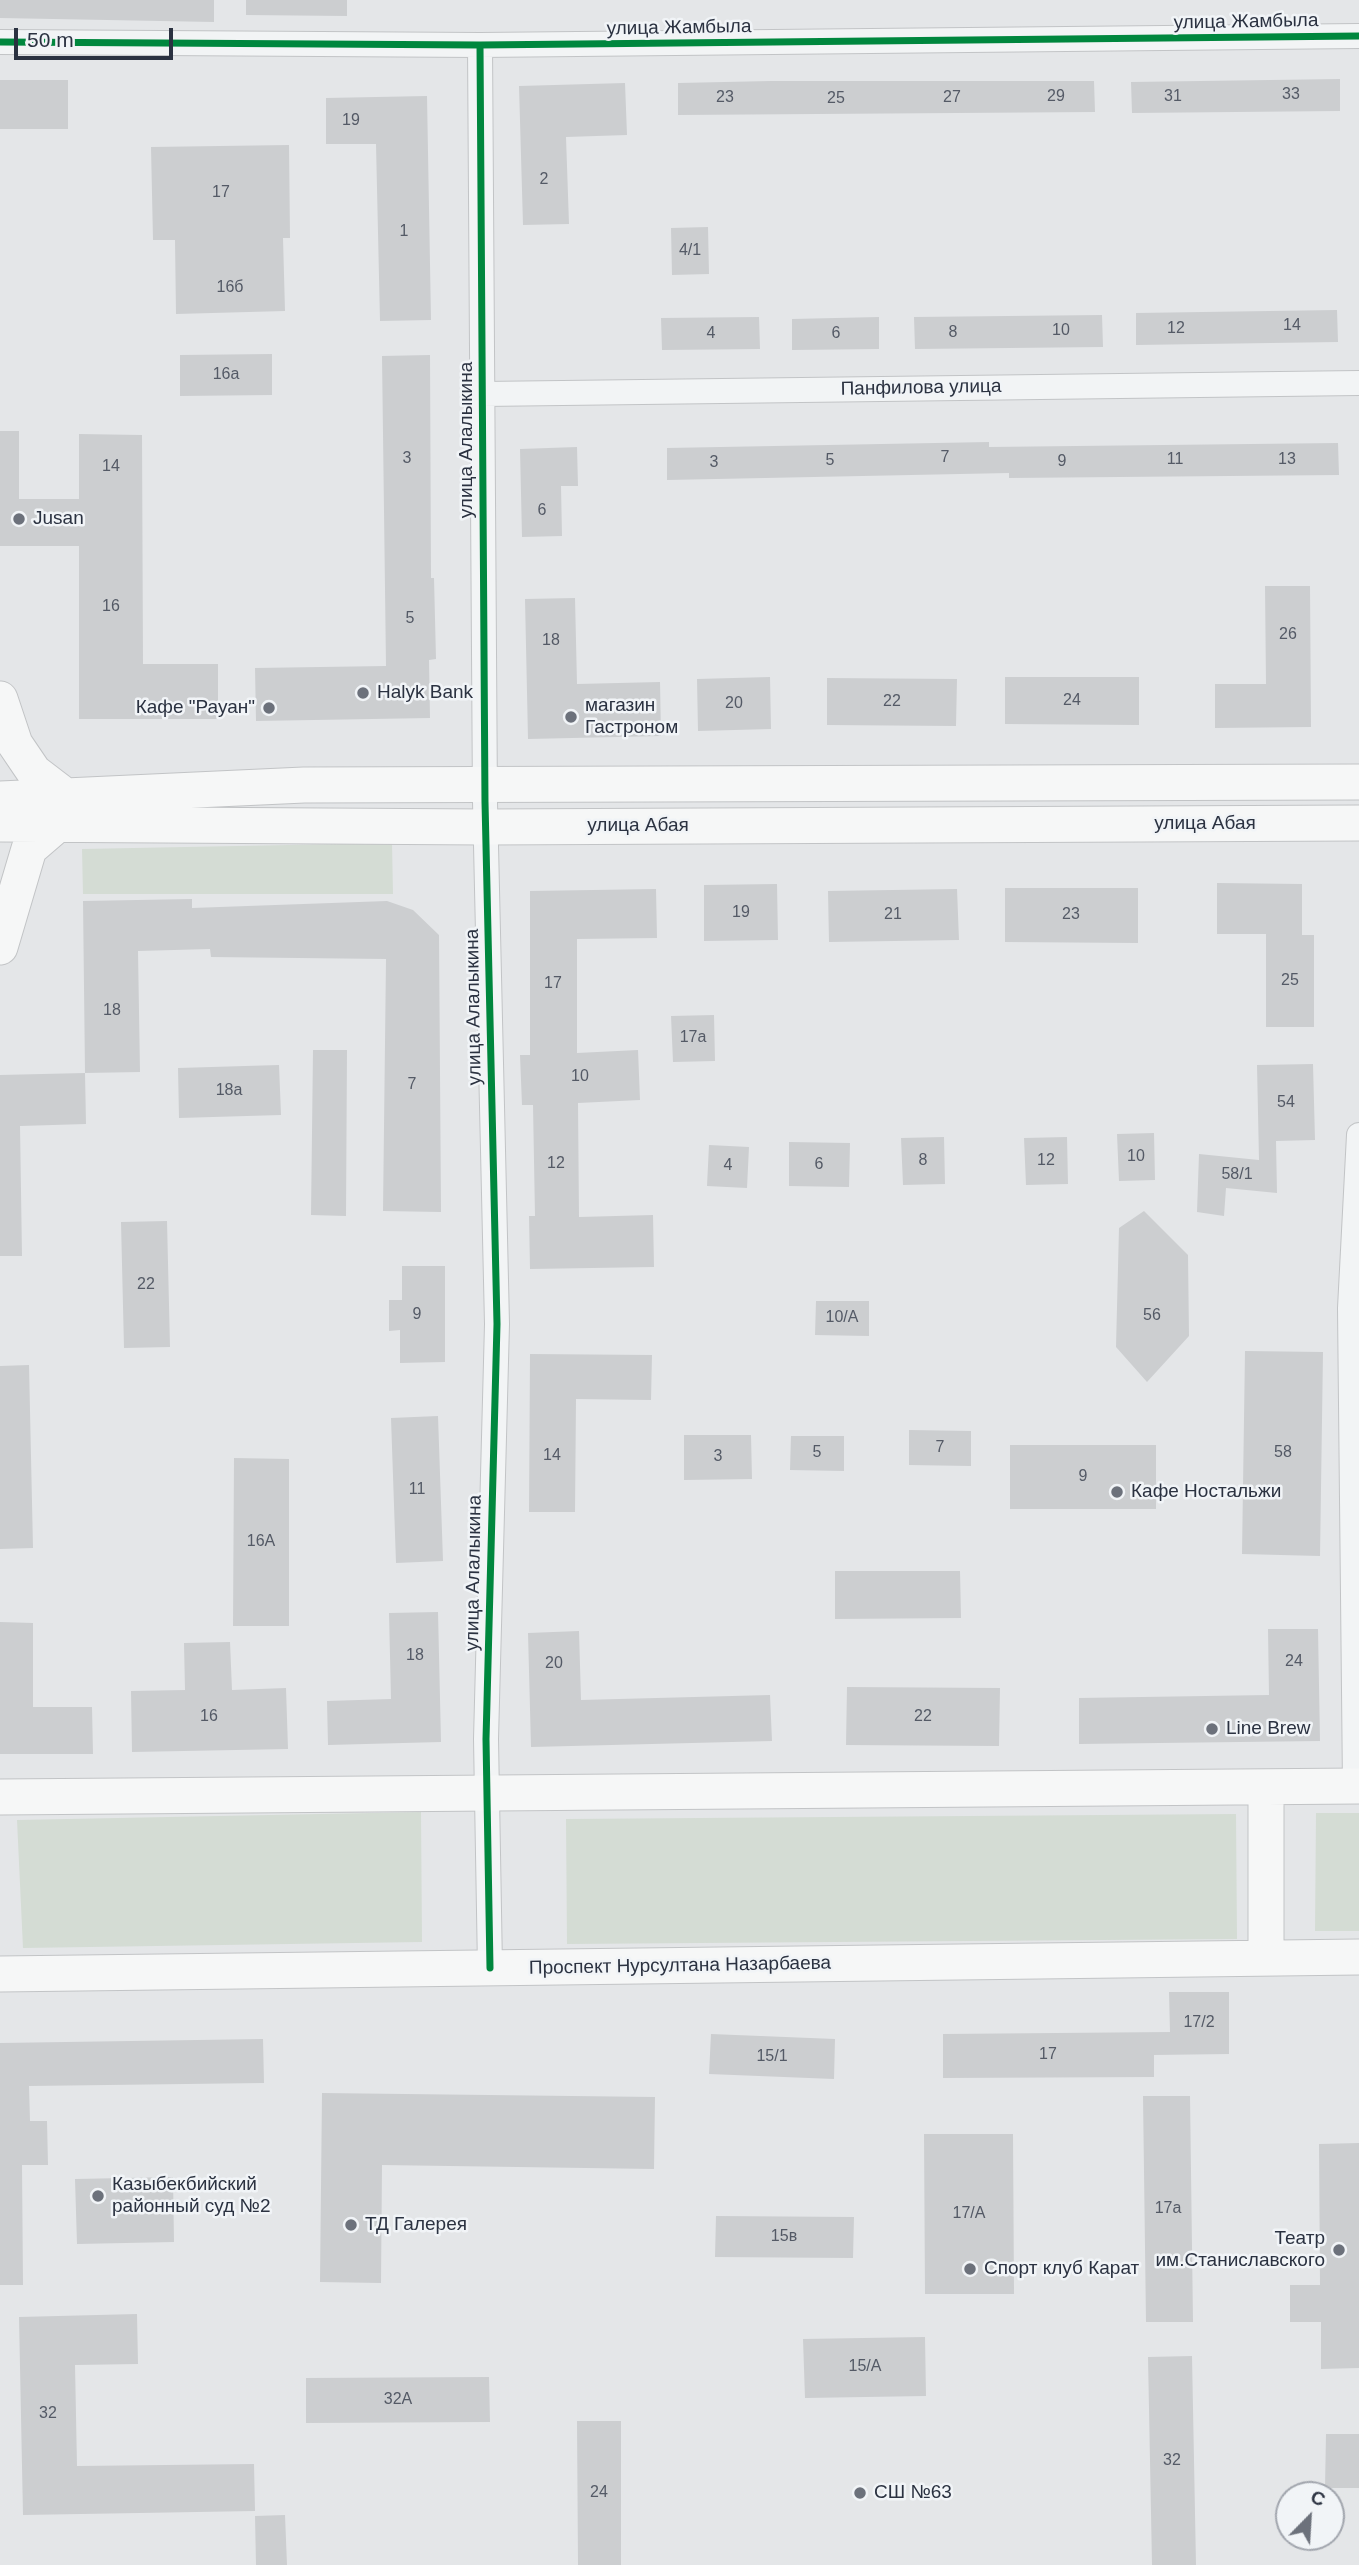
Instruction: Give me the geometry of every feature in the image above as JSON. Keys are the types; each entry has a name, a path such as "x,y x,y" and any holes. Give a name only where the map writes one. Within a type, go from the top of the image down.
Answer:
{"main road":[{"path":"0,699 15,744 63,811"},
{"path":"0,824 63,811 304,785 1359,782"},
{"path":"0,799 63,811"},
{"path":"0,947 29,849 63,811"},
{"name":"улица Абая","path":"63,811 486,827 1359,823"},
{"path":"0,1797 1357,1786"},
{"path":"1266,1787 1266,1958"},
{"name":"Проспект Нурсултана Назарбаева","path":"0,1973 1359,1957"}],"street":[{"name":"улица Жамбыла","path":"0,42 480,46 1359,36"},
{"name":"улица Алалыкина","path":"480,46 485,784 496,1311 487,1791 490,1968"},
{"name":"Панфилова улица","path":"483,394 1359,383"},
{"path":"1357,1786 1350,1308 1359,1135"}],"shaded area":[{"path":"392,843 393,894 83,894 82,849"},
{"path":"421,1812 422,1942 23,1948 17,1820"},
{"path":"1316,1813 1359,1813 1359,1931 1315,1931"},
{"path":"1236,1814 1237,1939 567,1944 566,1819"}],"building":[{"path":"0,0 214,0 214,22 0,18"},
{"path":"246,0 347,0 347,16 246,15"},
{"path":"1340,79 1340,111 1132,113 1131,82"},
{"path":"0,80 68,80 68,129 0,129"},
{"path":"1094,81 1095,112 678,115 678,83"},
{"path":"625,83 627,135 566,137 569,224 523,225 519,86"},
{"path":"427,96 431,320 380,321 376,144 326,144 326,98"},
{"path":"289,145 290,238 283,238 285,311 176,314 175,240 153,240 151,147"},
{"path":"708,227 709,274 672,275 671,228"},
{"path":"1337,310 1338,342 1136,345 1136,313"},
{"path":"1102,315 1103,347 915,349 914,317"},
{"path":"759,317 760,349 662,350 661,318"},
{"path":"879,317 879,349 792,350 792,319"},
{"path":"272,354 272,395 180,396 180,355"},
{"path":"430,355 431,578 434,578 436,659 429,660 430,718 256,721 255,668 386,666 382,356"},
{"path":"0,431 19,431 19,499 79,499 79,434 142,435 143,664 218,664 218,719 79,719 79,546 0,546"},
{"path":"989,442 989,447 1338,443 1339,475 1009,478 1009,473 667,480 667,448"},
{"path":"577,447 578,486 561,486 562,536 522,537 520,449"},
{"path":"1265,586 1310,586 1311,727 1215,728 1215,684 1266,684"},
{"path":"575,598 577,684 660,682 661,736 528,739 525,599"},
{"path":"770,677 771,729 698,731 697,679"},
{"path":"1005,677 1139,677 1139,725 1005,724"},
{"path":"827,678 957,679 956,726 827,725"},
{"path":"1217,883 1302,884 1302,935 1314,935 1314,1027 1266,1027 1266,934 1217,934"},
{"path":"777,884 778,940 704,941 704,885"},
{"path":"1005,888 1138,888 1138,943 1005,942"},
{"path":"656,889 657,938 577,939 577,1053 638,1050 640,1100 578,1103 579,1217 653,1215 654,1267 530,1269 529,1216 535,1216 533,1105 522,1105 520,1055 530,1055 530,891"},
{"path":"957,889 959,940 829,942 828,891"},
{"path":"192,899 192,908 387,901 413,910 439,935 441,1212 383,1211 386,959 211,957 210,949 138,951 140,1072 85,1073 83,901"},
{"path":"714,1015 715,1061 673,1062 671,1016"},
{"path":"313,1050 347,1050 346,1216 311,1215"},
{"path":"1313,1064 1315,1140 1276,1141 1277,1193 1226,1188 1224,1216 1197,1212 1199,1154 1259,1160 1257,1065"},
{"path":"279,1065 281,1115 179,1118 178,1068"},
{"path":"85,1073 86,1124 20,1126 22,1256 0,1256 0,1075"},
{"path":"1154,1133 1155,1180 1119,1181 1117,1134"},
{"path":"944,1137 945,1184 903,1185 901,1138"},
{"path":"1067,1137 1068,1184 1026,1185 1024,1138"},
{"path":"789,1142 850,1143 849,1187 789,1186"},
{"path":"709,1145 749,1147 747,1188 707,1186"},
{"path":"1144,1211 1188,1255 1189,1336 1147,1382 1116,1347 1119,1228"},
{"path":"167,1221 170,1347 124,1348 121,1222"},
{"path":"402,1266 445,1266 445,1362 400,1363 400,1330 389,1331 389,1300 402,1300"},
{"path":"816,1301 869,1301 869,1336 815,1335"},
{"path":"1245,1351 1323,1352 1320,1556 1242,1554"},
{"path":"530,1354 652,1355 651,1400 576,1399 575,1512 529,1512"},
{"path":"29,1365 33,1548 0,1549 0,1366"},
{"path":"438,1416 443,1561 396,1563 391,1418"},
{"path":"909,1430 971,1431 971,1466 909,1465"},
{"path":"684,1435 751,1435 752,1479 684,1480"},
{"path":"791,1436 844,1436 844,1471 790,1470"},
{"path":"1010,1445 1156,1445 1156,1509 1010,1509"},
{"path":"234,1458 289,1459 289,1626 233,1626"},
{"path":"835,1571 960,1571 961,1618 835,1619"},
{"path":"438,1612 441,1742 328,1745 327,1701 391,1699 389,1613"},
{"path":"0,1622 33,1623 33,1707 92,1707 93,1754 0,1754"},
{"path":"1268,1629 1318,1629 1320,1741 1079,1744 1079,1698 1269,1695"},
{"path":"579,1631 581,1700 770,1695 772,1741 531,1747 528,1633"},
{"path":"230,1642 232,1690 286,1688 288,1749 132,1752 131,1691 185,1690 184,1643"},
{"path":"847,1687 1000,1688 999,1746 846,1745"},
{"path":"1169,1992 1229,1992 1229,2054 1154,2055 1154,2077 943,2078 943,2034 1170,2032"},
{"path":"711,2034 835,2039 834,2079 709,2074"},
{"path":"263,2039 264,2083 29,2086 30,2121 47,2121 48,2165 22,2165 23,2285 0,2285 0,2043"},
{"name":"ТД Галерея","path":"322,2093 655,2097 654,2169 382,2165 381,2283 320,2282"},
{"path":"1143,2096 1190,2096 1193,2322 1146,2322"},
{"path":"924,2134 1013,2134 1014,2294 925,2294"},
{"name":"Театр им.Станиславского","path":"1359,2143 1359,2368 1321,2369 1321,2322 1290,2322 1290,2285 1320,2285 1319,2144"},
{"path":"173,2177 174,2242 77,2244 75,2179"},
{"path":"716,2216 854,2217 853,2258 715,2257"},
{"path":"137,2314 138,2364 75,2365 77,2466 254,2464 255,2511 23,2515 19,2317"},
{"path":"925,2337 926,2396 805,2398 803,2339"},
{"path":"1192,2356 1196,2565 1152,2565 1148,2357"},
{"path":"489,2377 490,2422 306,2423 306,2378"},
{"path":"577,2421 621,2421 621,2565 578,2565"},
{"path":"1326,2434 1359,2434 1359,2488 1345,2488 1345,2481 1325,2481"},
{"path":"285,2515 287,2565 256,2565 255,2516"}],"cycle path":[{"path":"0,42 480,45 1359,36"},
{"path":"480,45 485,802 497,1324 486,1739 490,1968"}],"place":[{"name":"Jusan","path":"19,519"},
{"name":"Halyk Bank","path":"363,693"},
{"name":"Кафе \"Рауан\"","path":"269,708"},
{"name":"магазин Гастроном","path":"571,717"},
{"name":"Кафе Ностальжи","path":"1117,1492"},
{"name":"Line Brew","path":"1212,1729"},
{"name":"Казыбекбийский районный суд №2","path":"98,2196"},
{"name":"ТД Галерея","path":"351,2225"},
{"name":"Театр им.Станиславского","path":"1339,2250"},
{"name":"Спорт клуб Карат","path":"970,2269"},
{"name":"СШ №63","path":"860,2493"}]}
